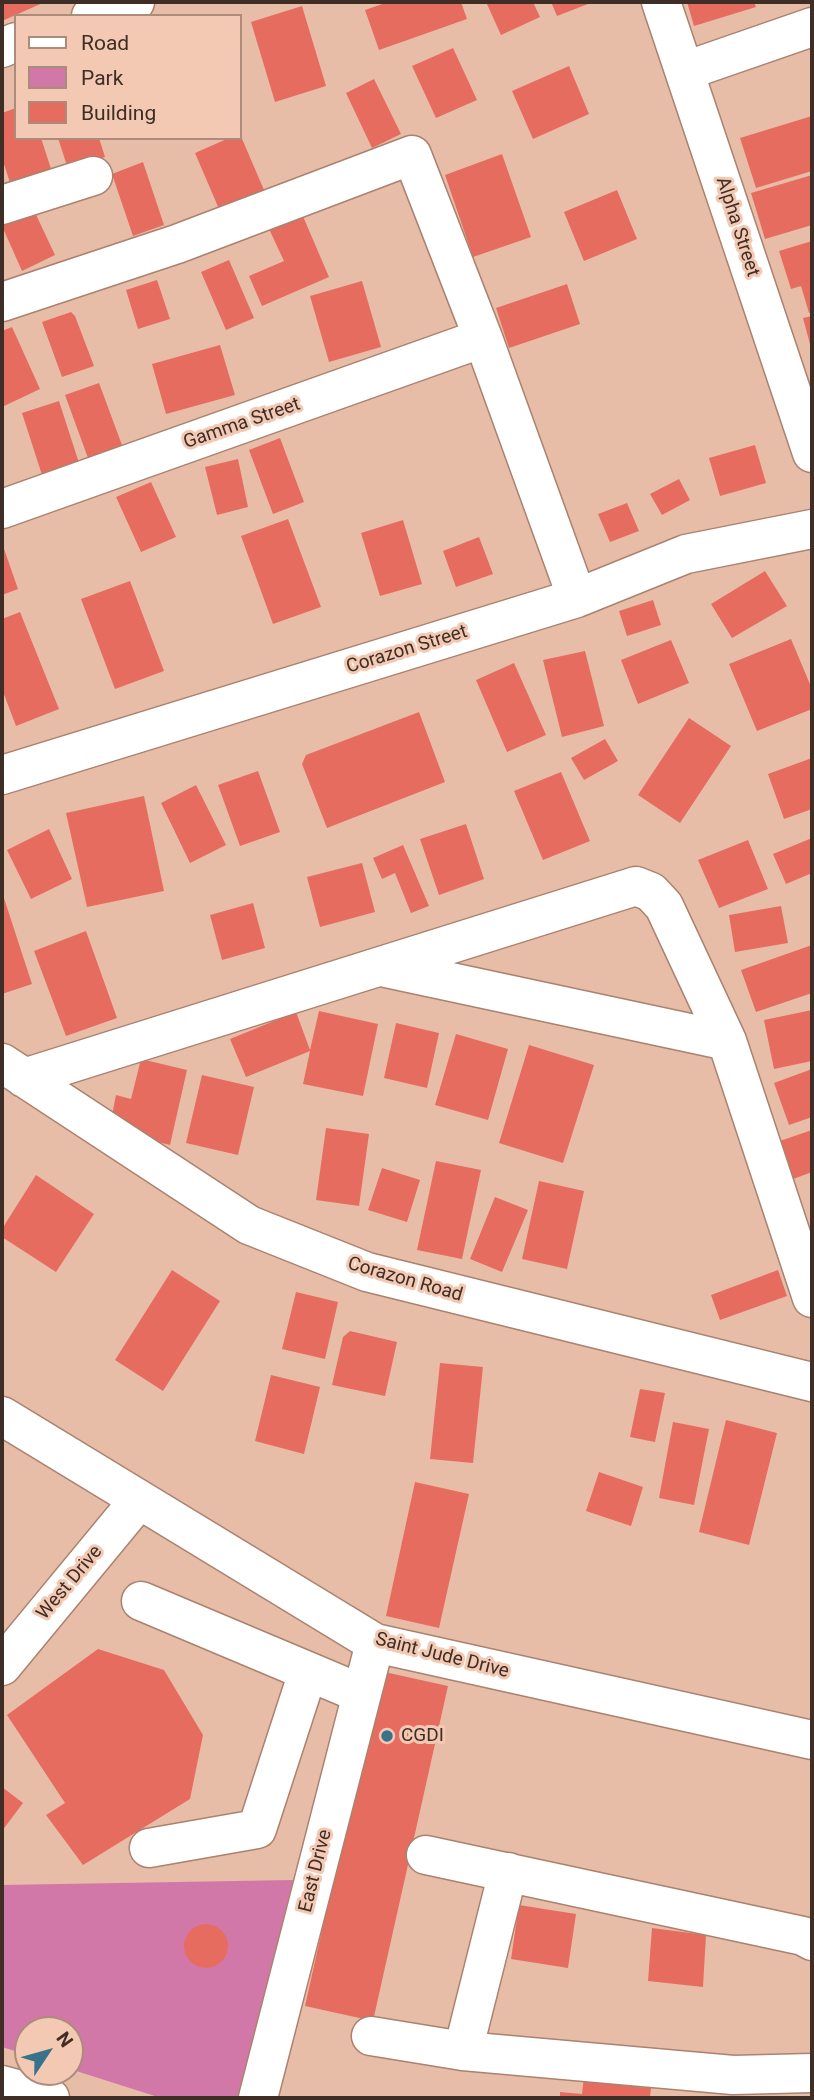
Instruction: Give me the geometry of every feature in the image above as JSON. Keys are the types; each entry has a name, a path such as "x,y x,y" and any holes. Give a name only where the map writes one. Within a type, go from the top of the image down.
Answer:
{"main road":[{"path":"97,14 135,2"},
{"name":"Alpha Street","path":"661,2 812,453"},
{"path":"685,71 812,27"},
{"path":"2,302 177,244 412,155 483,338 577,598"},
{"path":"2,205 93,176"},
{"name":"Gamma Street","path":"2,509 483,338"},
{"name":"Corazon Street","path":"2,775 577,598 686,554 812,528"},
{"path":"13,1071 379,967 636,886 651,892 664,906 727,1041 812,1298"},
{"path":"379,967 727,1041"},
{"name":"Corazon Road","path":"13,1071 250,1225 367,1272 812,1382"},
{"name":"Saint Jude Drive","path":"2,1416 375,1643 812,1740"},
{"name":"West Drive","path":"2,1666 139,1500"},
{"path":"141,1601 362,1694"},
{"name":"East Drive","path":"258,2098 375,1643"},
{"path":"149,1848 257,1829 308,1672"},
{"path":"426,1855 803,1936 812,1941"},
{"path":"463,2051 508,1872"},
{"path":"371,2036 463,2051 733,2075 812,2073"},
{"path":"2,2085 50,2098"}],"green space":[{"path":"293,1880 241,2098 161,2098 84,2073 84,2016 14,2016 14,2051 2,2047 2,1885"}],"building":[{"path":"2,2 45,2 14,14 2,21"},
{"path":"388,2 461,2 467,19 379,50 365,10"},
{"path":"486,2 533,2 540,17 501,35"},
{"path":"551,2 593,2 557,16"},
{"path":"687,2 754,2 756,7 694,26"},
{"path":"302,6 326,86 275,102 251,22"},
{"path":"453,48 477,100 436,118 412,66"},
{"path":"569,66 589,114 533,139 512,91"},
{"path":"374,79 401,134 372,148 346,93"},
{"path":"14,109 14,140 42,140 54,178 13,192 2,158 2,113"},
{"path":"812,116 812,171 756,188 740,138"},
{"path":"242,139 264,190 219,209 195,153 224,140"},
{"path":"59,140 100,140 105,157 68,169"},
{"path":"502,154 531,237 473,257 445,175"},
{"path":"143,162 164,225 133,236 112,174"},
{"path":"812,175 812,225 765,239 751,193"},
{"path":"617,190 637,239 584,261 564,212"},
{"path":"31,204 55,255 22,271 2,226 2,217"},
{"path":"302,214 329,277 262,306 249,276 284,261 269,229"},
{"path":"812,241 812,312 809,313 801,286 791,289 779,251"},
{"path":"229,260 254,318 226,330 201,272"},
{"path":"157,280 170,319 138,329 126,290"},
{"path":"362,281 381,347 329,362 310,296"},
{"path":"567,284 580,324 509,348 496,308"},
{"path":"71,312 75,316 94,366 62,377 42,322"},
{"path":"812,316 812,348 811,348 803,318"},
{"path":"12,327 40,389 2,407 2,331"},
{"path":"220,345 235,395 166,414 152,364"},
{"path":"99,383 122,445 88,458 65,395"},
{"path":"59,401 79,463 42,475 22,413"},
{"path":"280,438 304,502 273,514 249,450"},
{"path":"755,445 766,483 720,496 709,458"},
{"path":"238,459 248,507 217,515 205,467"},
{"path":"679,479 690,500 662,515 650,494"},
{"path":"151,482 176,537 141,552 116,497"},
{"path":"627,503 639,531 610,542 598,514"},
{"path":"288,519 321,607 273,624 241,536"},
{"path":"403,520 422,584 380,596 361,533"},
{"path":"479,537 493,574 456,587 443,551"},
{"path":"2,543 18,589 2,595"},
{"path":"765,571 787,606 732,638 711,604"},
{"path":"130,581 164,671 115,689 81,599"},
{"path":"653,600 661,625 627,636 619,611"},
{"path":"20,612 59,709 16,726 2,689 2,619"},
{"path":"791,639 812,689 812,709 757,731 729,664"},
{"path":"671,640 689,683 638,704 621,660"},
{"path":"585,651 604,726 562,737 543,660"},
{"path":"514,663 546,735 507,752 476,680"},
{"path":"419,712 445,782 327,828 302,764 306,755"},
{"path":"689,718 731,746 680,823 638,795"},
{"path":"605,739 618,761 584,780 571,758"},
{"path":"812,758 812,809 784,819 768,774"},
{"path":"258,771 280,832 240,846 218,785"},
{"path":"561,772 590,841 543,860 514,791"},
{"path":"196,785 226,845 190,863 161,803"},
{"path":"144,796 164,891 87,907 66,813"},
{"path":"466,824 484,879 439,895 420,839"},
{"path":"49,829 72,879 31,899 7,850"},
{"path":"812,838 812,873 786,884 773,854"},
{"path":"748,840 768,889 719,908 698,860"},
{"path":"403,845 429,906 411,913 395,873 382,879 373,858"},
{"path":"362,863 375,912 320,927 307,877"},
{"path":"2,892 32,984 2,994"},
{"path":"253,903 265,948 222,960 210,915"},
{"path":"781,906 788,943 735,952 729,915"},
{"path":"86,931 117,1018 66,1036 34,951"},
{"path":"812,945 812,993 756,1012 741,970"},
{"path":"812,1010 812,1061 774,1069 764,1020"},
{"path":"319,1011 378,1024 363,1096 303,1084 310,1051 246,1077 230,1039 296,1012 310,1050"},
{"path":"396,1023 439,1033 427,1088 384,1078"},
{"path":"456,1034 508,1049 488,1120 435,1105"},
{"path":"529,1045 594,1065 563,1163 499,1143"},
{"path":"141,1059 187,1070 170,1145 109,1130 116,1095 131,1099"},
{"path":"812,1069 812,1117 789,1125 774,1083"},
{"path":"202,1075 254,1087 238,1155 186,1143"},
{"path":"326,1128 369,1134 359,1206 316,1200"},
{"path":"812,1130 812,1172 788,1181 774,1143"},
{"path":"436,1161 481,1170 462,1259 417,1250"},
{"path":"382,1168 420,1180 407,1222 368,1210"},
{"path":"36,1175 94,1214 56,1272 2,1237 2,1229"},
{"path":"539,1181 584,1191 567,1269 522,1259"},
{"path":"495,1197 528,1210 502,1272 470,1259"},
{"path":"172,1270 220,1301 163,1391 115,1360"},
{"path":"778,1270 787,1296 720,1320 711,1295"},
{"path":"296,1292 338,1302 325,1359 282,1349"},
{"path":"350,1331 397,1342 385,1396 332,1385 343,1337"},
{"path":"440,1363 483,1367 473,1463 430,1459"},
{"path":"271,1375 320,1387 304,1454 255,1441"},
{"path":"640,1389 665,1393 655,1442 630,1437"},
{"path":"726,1420 777,1433 749,1545 699,1532"},
{"path":"673,1422 709,1429 694,1505 659,1498"},
{"path":"599,1472 643,1487 631,1526 586,1511"},
{"path":"415,1482 469,1494 439,1628 386,1616"},
{"path":"98,1649 164,1670 203,1735 190,1799 83,1865 46,1815 65,1803 7,1715"},
{"path":"380,1671 448,1686 373,2021 305,2006"},
{"path":"2,1787 23,1803 2,1831"},
{"path":"519,1905 576,1914 568,1968 511,1959"},
{"path":"206,1924 221,1931 228,1946 221,1961 206,1968 191,1961 184,1946 191,1931"},
{"path":"652,1928 706,1935 703,1987 648,1981"},
{"path":"584,2077 637,2081 637,2087 651,2088 650,2098 560,2098 560,2092 582,2094"}],"place":[{"name":"CGDI","path":"387,1736"}]}
